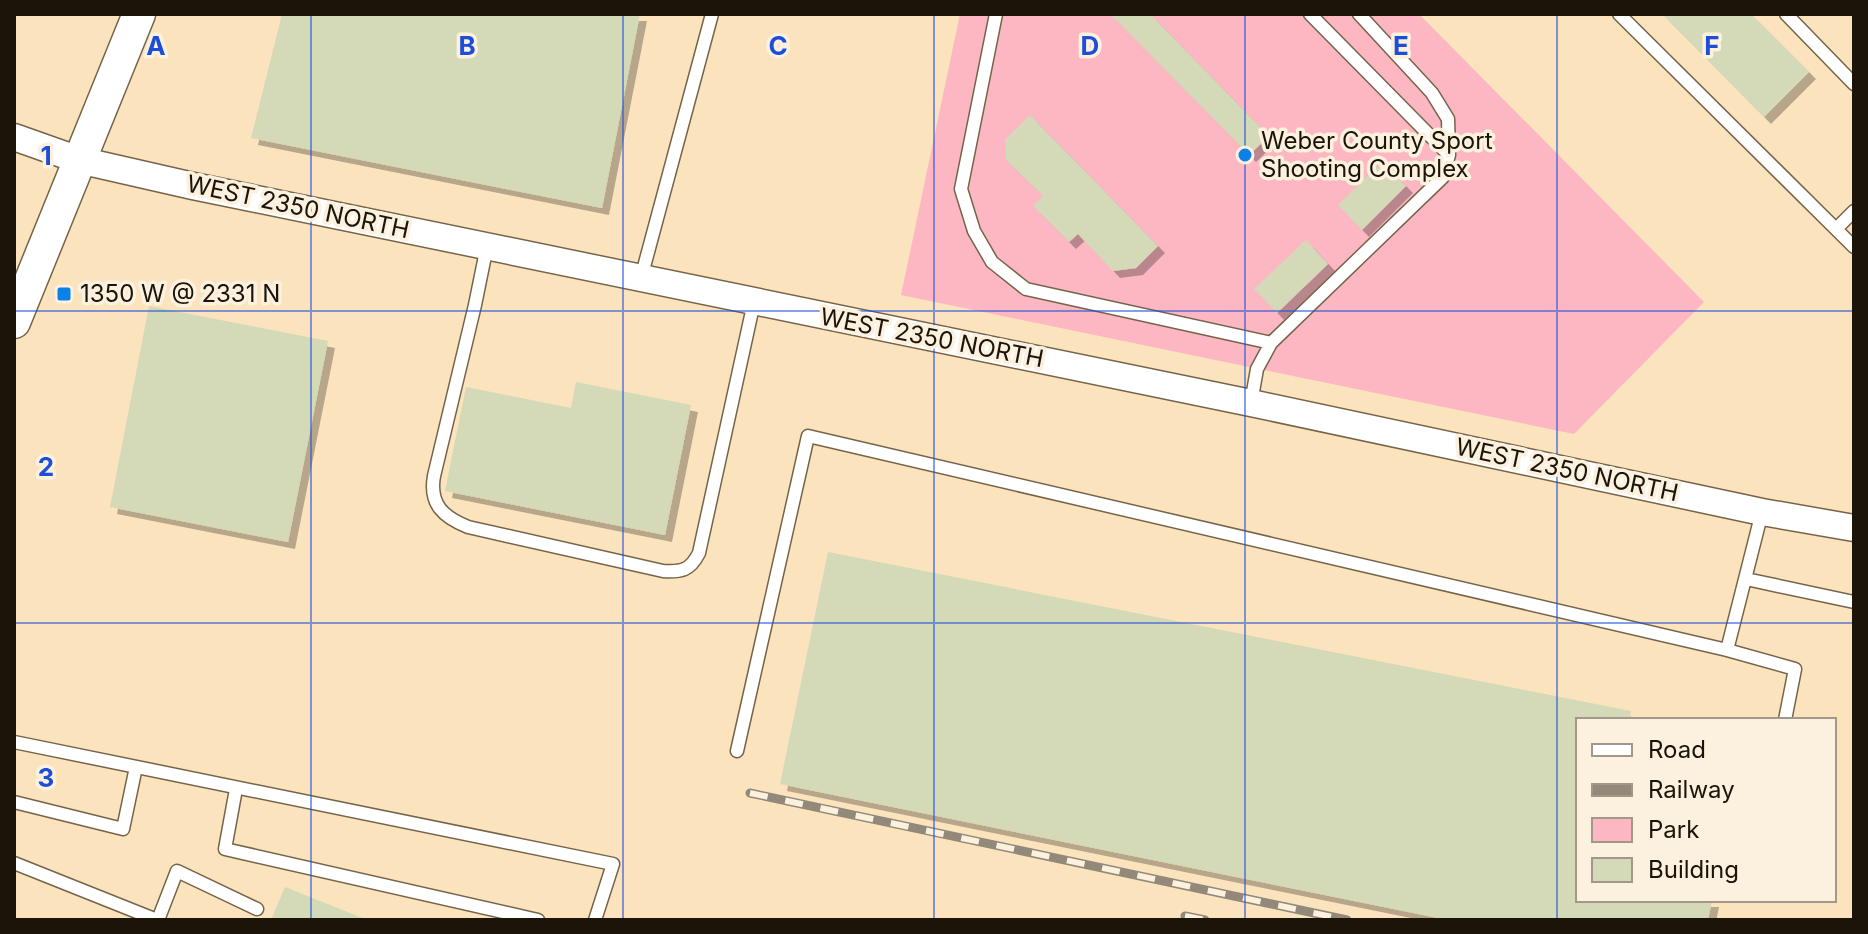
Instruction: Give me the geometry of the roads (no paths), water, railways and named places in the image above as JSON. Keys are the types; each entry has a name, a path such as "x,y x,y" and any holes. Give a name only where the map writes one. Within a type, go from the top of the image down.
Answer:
{"street":[{"path":"14,322 139,14"},
{"name":"WEST 2350 NORTH","path":"14,137 79,160 1762,512 1854,528"}],"lane":[{"path":"641,278 712,14"},
{"path":"996,14 961,189 974,231 992,262 1026,289 1271,343"},
{"path":"1310,14 1449,155"},
{"path":"1251,403 1257,369 1271,343 1443,177 1449,155 1448,119 1432,93 1359,14"},
{"path":"1619,14 1854,247"},
{"path":"1786,14 1854,84"},
{"path":"1836,229 1854,211"},
{"path":"487,246 434,476 431,491 434,500 447,515 468,527 663,571 685,571 692,566 699,553 754,302"},
{"path":"737,751 808,436 1727,650 1795,669 1785,718"},
{"path":"1727,650 1762,512"},
{"path":"1746,579 1854,602"},
{"path":"14,742 613,864 595,920"},
{"path":"14,802 123,829 136,767"},
{"path":"236,789 225,849 538,920"},
{"path":"14,863 157,920 177,871 257,909"}],"railway":[{"path":"750,793 1347,920"},
{"path":"1185,916 1205,920"}],"place":[{"name":"Weber County Sport Shooting Complex","path":"1245,155"},
{"name":"1350 W @ 2331 N","path":"64,294"}]}
